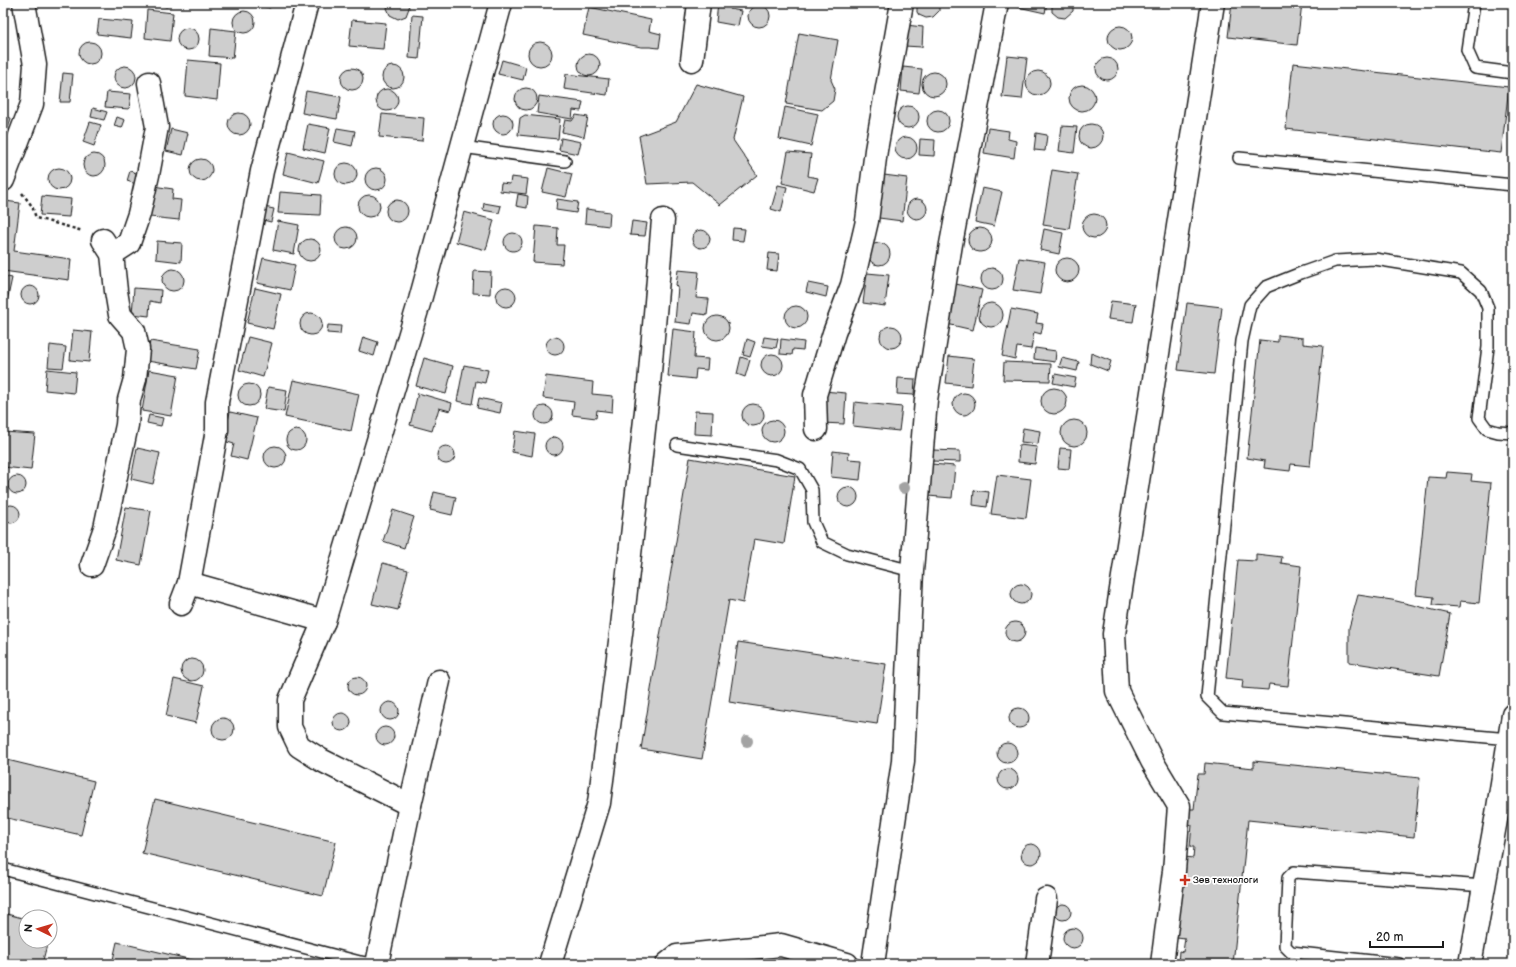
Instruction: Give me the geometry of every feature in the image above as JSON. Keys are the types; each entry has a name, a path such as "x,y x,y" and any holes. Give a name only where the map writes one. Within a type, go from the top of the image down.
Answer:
{"street":[{"path":"4,176 14,156 32,104 35,65 24,3"},
{"path":"181,604 189,583 217,430 217,402 262,171 307,3"},
{"path":"410,805 321,760 299,746 290,727 290,700 324,621 420,300 501,3"},
{"path":"692,60 699,3"},
{"path":"816,429 815,395 834,333 852,284 868,222 876,150 902,3"},
{"path":"873,964 903,761 912,571 926,400 951,244 997,3"},
{"path":"1162,964 1174,871 1179,806 1152,761 1117,691 1114,634 1213,3"},
{"path":"92,565 105,528 127,425 129,400 135,379 138,349 134,331 120,315 108,247 129,243 139,214 157,127 149,83"},
{"path":"550,964 600,803 648,399 663,220"},
{"path":"189,583 324,621"},
{"path":"378,964 410,805 439,681"},
{"path":"1470,964 1513,714"},
{"path":"1037,964 1046,899"},
{"path":"667,964 677,956 781,945 847,964"}],"lane":[{"path":"1474,3 1467,50 1475,68 1513,73"},
{"path":"462,147 565,161"},
{"path":"1239,158 1513,185"},
{"path":"1509,738 1223,713 1207,698 1242,341 1250,305 1266,287 1335,261 1375,259 1461,273 1482,291 1488,308 1488,347 1479,418 1487,429 1498,432 1513,433"},
{"path":"677,445 776,460 800,469 812,490 812,522 822,542 847,554 912,571"},
{"path":"3,869 371,964"},
{"path":"1399,964 1291,952 1284,946 1288,878 1294,872 1484,886"}],"path":[{"path":"4,176 32,206 36,218 79,229 108,247"}],"building":[{"path":"159,3 174,3 166,7"},
{"path":"248,3 271,3 270,8"},
{"path":"389,3 408,3 409,8 406,16 398,19 390,15 387,8"},
{"path":"524,3 542,3 541,8"},
{"path":"603,3 622,3 620,9"},
{"path":"718,3 730,3 730,9 741,11 738,26 716,22"},
{"path":"917,3 939,3 939,11 933,17 926,18 919,15 917,12"},
{"path":"1015,3 1047,3 1045,13 1014,6"},
{"path":"1052,3 1073,3 1073,11 1065,18 1058,17 1052,12"},
{"path":"1232,3 1302,3 1297,45 1228,37"},
{"path":"759,5 767,8 770,16 767,24 759,27 751,24 748,16 751,8"},
{"path":"589,7 651,20 649,31 661,34 659,48 641,47 583,35"},
{"path":"147,10 173,13 170,41 145,38"},
{"path":"244,11 252,14 255,22 252,30 244,33 236,30 233,22 236,14"},
{"path":"412,15 423,16 419,59 409,58"},
{"path":"99,19 133,22 131,38 97,34"},
{"path":"352,20 386,23 383,49 349,46"},
{"path":"906,25 923,27 922,47 904,46"},
{"path":"1120,26 1125,27 1131,33 1131,43 1125,49 1120,50 1115,49 1109,43 1108,38 1109,33 1115,27"},
{"path":"188,28 196,31 199,39 196,47 188,50 180,47 177,39 180,31"},
{"path":"211,28 236,31 233,58 209,56"},
{"path":"799,33 838,40 831,80 835,89 833,101 822,110 786,104"},
{"path":"90,42 98,45 101,53 98,61 90,64 82,61 79,53 82,45"},
{"path":"540,42 549,45 552,54 549,63 540,66 531,63 528,54 531,45"},
{"path":"589,54 597,57 600,65 597,73 589,76 581,73 578,65 581,57"},
{"path":"1007,56 1027,58 1022,99 1002,97"},
{"path":"1107,58 1115,61 1118,69 1115,77 1107,80 1099,77 1096,69 1099,61"},
{"path":"188,60 220,63 217,100 185,96"},
{"path":"502,60 526,67 523,80 498,74"},
{"path":"1293,63 1509,87 1501,153 1286,129"},
{"path":"125,66 133,69 136,77 133,85 125,88 117,85 114,77 117,69"},
{"path":"393,66 401,69 404,77 401,85 393,88 385,85 382,77 385,69"},
{"path":"903,67 922,69 919,93 901,91"},
{"path":"352,68 360,71 363,79 360,87 352,90 344,87 341,79 344,71"},
{"path":"1038,71 1047,74 1050,83 1047,92 1038,95 1029,92 1026,83 1029,74"},
{"path":"934,72 939,73 945,79 945,89 939,95 934,96 929,95 923,89 922,84 923,79 929,73"},
{"path":"63,73 73,74 70,102 60,102"},
{"path":"566,74 609,79 607,95 564,89"},
{"path":"696,84 743,97 733,140 757,175 720,205 692,182 647,184 639,136 676,122"},
{"path":"1082,85 1091,89 1095,98 1091,107 1082,111 1073,107 1069,98 1073,89"},
{"path":"526,88 534,91 537,99 534,107 526,110 518,107 515,99 518,91"},
{"path":"387,89 395,92 398,100 395,108 387,111 379,108 376,100 379,92"},
{"path":"306,91 341,97 337,119 302,113"},
{"path":"107,92 131,94 129,109 105,107"},
{"path":"539,96 583,102 581,111 573,110 572,119 537,113"},
{"path":"908,106 916,109 919,117 916,125 908,128 900,125 897,117 900,109"},
{"path":"785,107 818,114 811,146 779,139"},
{"path":"93,108 107,112 104,120 91,117"},
{"path":"938,110 946,113 949,121 946,129 938,132 930,129 927,121 930,113"},
{"path":"239,113 247,116 250,124 247,132 239,135 231,132 228,124 231,116"},
{"path":"382,114 424,118 422,141 379,137"},
{"path":"503,114 510,117 513,124 510,131 503,134 496,131 493,124 496,117"},
{"path":"525,115 560,119 558,139 518,135 520,118"},
{"path":"576,115 588,117 584,137 562,132 565,120 572,121"},
{"path":"3,116 11,118 3,145"},
{"path":"117,117 125,120 122,128 114,126"},
{"path":"90,122 101,125 94,146 83,142"},
{"path":"308,124 330,128 325,153 303,148"},
{"path":"1091,124 1099,128 1103,136 1099,144 1091,148 1083,144 1079,136 1083,128"},
{"path":"1062,126 1077,127 1074,153 1059,151"},
{"path":"337,128 355,131 352,146 334,142"},
{"path":"988,128 1009,131 1008,139 1016,141 1014,158 984,153"},
{"path":"171,129 188,133 183,155 166,151"},
{"path":"1036,133 1047,135 1045,151 1034,150"},
{"path":"906,137 914,140 917,148 914,156 906,159 898,156 895,148 898,140"},
{"path":"561,138 581,142 578,154 559,150"},
{"path":"920,139 935,140 934,156 919,155"},
{"path":"288,152 324,161 318,183 283,174"},
{"path":"788,152 811,154 808,176 818,178 814,191 782,183"},
{"path":"94,154 102,157 105,165 102,173 94,176 86,173 83,165 86,157"},
{"path":"201,159 209,162 212,170 209,178 201,181 193,178 190,170 193,162"},
{"path":"346,163 354,166 357,174 354,182 346,185 338,182 335,174 338,166"},
{"path":"59,168 67,171 70,179 67,187 59,190 51,187 48,179 51,171"},
{"path":"376,168 380,169 386,175 386,183 380,189 376,190 372,189 366,183 365,179 366,175 372,169"},
{"path":"548,168 572,174 566,197 542,192"},
{"path":"1052,170 1078,174 1069,229 1043,225"},
{"path":"130,171 139,174 136,184 127,181"},
{"path":"884,175 907,178 902,221 879,218"},
{"path":"511,177 528,179 526,194 500,191 501,183 510,184"},
{"path":"778,185 787,187 781,212 771,209"},
{"path":"153,186 173,189 172,199 181,200 179,220 150,217"},
{"path":"982,188 1002,192 994,226 975,222"},
{"path":"280,192 321,195 320,215 278,213"},
{"path":"518,194 528,196 527,208 516,206"},
{"path":"369,195 373,196 379,202 379,210 373,216 369,217 365,216 359,210 358,206 359,202 365,196"},
{"path":"42,196 71,199 69,217 40,215"},
{"path":"557,199 578,202 576,213 556,210"},
{"path":"917,199 924,202 927,209 924,216 917,219 910,216 907,209 910,202"},
{"path":"397,200 405,203 408,211 405,219 397,222 389,219 386,211 389,203"},
{"path":"5,201 20,203 14,251 71,259 69,280 3,271 3,214"},
{"path":"484,203 501,206 499,213 483,210"},
{"path":"264,207 274,209 271,222 263,220"},
{"path":"586,209 610,212 609,226 585,223"},
{"path":"464,212 494,220 486,250 456,242"},
{"path":"1094,214 1099,215 1105,221 1105,231 1099,237 1094,238 1089,237 1083,231 1082,226 1083,221 1089,215"},
{"path":"278,221 299,225 294,254 273,250"},
{"path":"632,221 647,223 645,236 630,235"},
{"path":"536,226 558,228 557,245 564,245 562,264 533,262"},
{"path":"346,227 350,228 356,234 356,242 350,248 346,249 342,248 336,242 335,238 336,234 342,228"},
{"path":"733,228 745,229 743,241 732,240"},
{"path":"980,228 989,231 992,240 989,249 980,252 971,249 968,240 971,231"},
{"path":"1044,229 1063,233 1059,254 1040,250"},
{"path":"697,230 705,230 710,235 708,246 705,248 697,248 692,243 692,235"},
{"path":"509,233 517,233 522,238 520,249 517,251 509,251 504,246 504,238"},
{"path":"310,239 314,240 320,246 320,254 314,260 310,261 306,260 300,254 299,250 300,246 306,240"},
{"path":"157,241 182,243 181,262 156,259"},
{"path":"879,243 883,244 889,250 889,258 883,264 879,265 875,264 869,258 868,254 869,250 875,244"},
{"path":"769,253 779,254 777,271 767,270"},
{"path":"263,258 295,265 290,290 257,283"},
{"path":"1019,258 1045,262 1040,294 1013,290"},
{"path":"1067,258 1075,262 1079,270 1075,278 1067,282 1059,278 1055,270 1059,262"},
{"path":"992,268 1000,271 1003,279 1000,287 992,290 984,287 981,279 984,271"},
{"path":"173,269 181,272 184,280 181,288 173,291 165,288 162,280 165,272"},
{"path":"678,270 699,272 696,298 709,299 707,315 693,313 691,324 675,322"},
{"path":"474,271 491,272 490,294 473,293"},
{"path":"867,273 889,275 885,306 863,303"},
{"path":"3,276 12,278 6,306 3,305"},
{"path":"808,283 828,287 826,297 806,292"},
{"path":"956,284 982,290 973,330 947,324"},
{"path":"30,286 36,289 39,295 36,301 30,304 24,301 21,295 24,289"},
{"path":"506,287 513,290 516,297 513,304 506,307 499,304 496,297 499,290"},
{"path":"134,288 161,290 160,303 150,301 149,316 132,314"},
{"path":"255,288 281,294 273,329 247,323"},
{"path":"1111,301 1136,304 1133,322 1108,319"},
{"path":"991,303 999,307 1003,315 999,323 991,327 983,323 979,315 983,307"},
{"path":"1187,303 1222,307 1214,374 1178,370"},
{"path":"792,306 800,306 807,313 807,321 800,328 792,328 785,321 785,313"},
{"path":"1011,309 1038,314 1036,323 1043,324 1041,334 1034,332 1031,349 1017,347 1015,359 1002,356"},
{"path":"311,313 319,316 322,324 319,332 311,335 303,332 300,324 303,316"},
{"path":"717,316 725,320 729,328 725,336 717,340 709,336 705,328 709,320"},
{"path":"328,325 341,326 340,334 327,333"},
{"path":"891,326 899,329 902,337 899,345 891,348 883,345 880,337 883,329"},
{"path":"673,329 696,332 694,358 708,359 707,370 696,369 695,379 668,376"},
{"path":"73,330 92,332 89,362 70,360"},
{"path":"1278,335 1303,338 1303,344 1323,346 1310,466 1291,464 1290,471 1264,468 1265,461 1247,458 1260,340 1278,342"},
{"path":"248,337 272,343 263,377 239,370"},
{"path":"363,337 378,342 374,356 359,351"},
{"path":"551,337 559,337 564,342 562,353 559,355 551,355 546,350 546,342"},
{"path":"764,337 778,339 776,348 762,346"},
{"path":"747,339 755,342 750,357 743,355"},
{"path":"781,339 804,342 803,350 793,349 792,355 780,354"},
{"path":"150,341 200,349 196,369 147,361"},
{"path":"50,345 66,347 63,368 48,367"},
{"path":"1035,348 1056,351 1055,362 1034,359"},
{"path":"1091,353 1111,361 1108,371 1090,364"},
{"path":"772,354 780,357 783,365 780,373 772,376 764,373 761,365 764,357"},
{"path":"949,356 974,359 971,386 946,383"},
{"path":"741,357 750,360 745,377 737,374"},
{"path":"424,358 453,366 446,394 416,386"},
{"path":"1062,358 1079,362 1077,371 1059,367"},
{"path":"1004,362 1051,364 1050,381 1003,380"},
{"path":"464,365 488,370 485,383 476,381 472,404 457,401"},
{"path":"47,369 76,372 74,393 45,390"},
{"path":"149,370 178,375 171,416 142,411"},
{"path":"1055,374 1076,378 1074,387 1053,383"},
{"path":"546,376 593,382 592,394 613,396 612,412 597,410 596,418 572,415 574,402 543,398"},
{"path":"898,378 915,379 914,395 897,394"},
{"path":"293,380 359,394 351,431 285,417"},
{"path":"249,384 257,387 260,395 257,403 249,406 241,403 238,395 241,387"},
{"path":"268,387 287,390 284,412 264,409"},
{"path":"1054,388 1063,392 1067,401 1063,410 1054,414 1045,410 1041,401 1045,392"},
{"path":"823,391 846,393 844,424 821,423"},
{"path":"418,393 452,403 450,411 439,408 432,431 410,425"},
{"path":"964,393 972,396 975,404 972,412 964,415 956,412 953,404 956,396"},
{"path":"479,398 502,403 500,413 477,408"},
{"path":"855,402 902,407 899,431 853,426"},
{"path":"753,404 761,407 764,415 761,423 753,426 745,423 742,415 745,407"},
{"path":"540,406 548,406 553,411 551,422 548,424 540,424 535,419 535,411"},
{"path":"695,411 713,412 712,435 694,434"},
{"path":"230,412 257,418 247,460 231,456 234,444 224,441"},
{"path":"149,415 163,418 161,426 147,423"},
{"path":"773,420 781,423 784,431 781,439 773,442 765,439 762,431 765,423"},
{"path":"1074,420 1083,424 1087,433 1083,442 1074,446 1065,442 1061,433 1065,424"},
{"path":"1023,428 1040,431 1038,444 1021,442"},
{"path":"296,430 303,433 306,440 303,447 296,450 289,447 286,440 289,433"},
{"path":"515,431 535,434 532,456 512,452"},
{"path":"3,432 35,434 31,470 3,467"},
{"path":"550,437 558,437 563,442 561,453 558,455 550,455 545,450 545,442"},
{"path":"1019,445 1037,447 1035,464 1018,462"},
{"path":"275,446 283,449 286,457 283,465 275,468 267,465 264,457 267,449"},
{"path":"442,446 450,446 455,451 453,462 450,464 442,464 437,459 437,451"},
{"path":"137,448 160,453 153,484 131,479"},
{"path":"1060,448 1071,449 1069,469 1058,468"},
{"path":"932,450 960,451 960,462 931,461"},
{"path":"833,451 849,453 848,459 862,460 860,480 831,477"},
{"path":"690,458 795,476 784,544 754,539 743,603 729,600 702,759 641,749"},
{"path":"931,464 955,466 952,498 928,496"},
{"path":"1447,472 1472,474 1471,481 1491,483 1479,603 1460,601 1459,607 1433,605 1434,597 1416,595 1428,477 1446,478"},
{"path":"997,475 1031,479 1026,518 991,514"},
{"path":"17,476 23,479 26,485 23,491 17,494 11,491 8,485 11,479"},
{"path":"848,487 855,490 858,497 855,504 848,507 841,504 838,497 841,490"},
{"path":"974,490 989,492 987,507 973,505"},
{"path":"434,492 456,497 452,515 430,510"},
{"path":"11,505 17,508 20,514 17,520 11,523 5,520 2,514 5,508"},
{"path":"126,507 151,511 141,565 116,560"},
{"path":"393,510 414,517 404,548 383,541"},
{"path":"1256,554 1282,557 1281,563 1301,566 1288,686 1269,684 1268,690 1242,688 1243,680 1226,678 1238,560 1256,561"},
{"path":"383,563 408,570 398,610 372,604"},
{"path":"1021,584 1028,587 1031,594 1028,601 1021,604 1014,601 1011,594 1014,587"},
{"path":"1358,595 1392,600 1450,614 1439,676 1349,662 1349,628"},
{"path":"1015,622 1022,625 1025,632 1022,639 1015,642 1008,639 1005,632 1008,625"},
{"path":"738,642 886,664 877,724 729,702"},
{"path":"192,659 200,662 203,670 200,678 192,681 184,678 181,670 184,662"},
{"path":"353,677 361,677 366,682 364,693 361,695 353,695 348,690 348,682"},
{"path":"174,679 204,686 196,723 166,716"},
{"path":"386,702 394,702 399,707 397,718 394,720 386,720 381,715 381,707"},
{"path":"1019,708 1026,711 1029,718 1026,725 1019,728 1012,725 1009,718 1012,711"},
{"path":"338,713 346,713 351,718 349,729 346,731 338,731 333,726 333,718"},
{"path":"223,718 231,721 234,729 231,737 223,740 215,737 212,729 215,721"},
{"path":"381,727 389,727 394,732 392,743 389,745 381,745 376,740 376,732"},
{"path":"1007,743 1014,746 1017,753 1014,760 1007,763 1000,760 997,753 1000,746"},
{"path":"3,759 94,781 81,835 3,817"},
{"path":"1254,761 1420,778 1414,837 1248,820 1233,964 1178,964 1179,951 1183,952 1185,938 1177,937 1185,857 1193,858 1194,847 1190,847 1192,825 1188,824 1190,809 1194,809 1198,774 1204,774 1205,763 1254,768"},
{"path":"1008,769 1015,772 1018,779 1015,786 1008,789 1001,786 998,779 1001,772"},
{"path":"155,799 336,842 323,896 142,853"},
{"path":"1031,844 1038,847 1041,854 1038,861 1031,864 1024,861 1021,854 1024,847"},
{"path":"1060,904 1066,904 1071,909 1069,918 1066,920 1060,920 1055,915 1055,909"},
{"path":"3,913 18,917 18,949 46,949 42,964 3,964"},
{"path":"1513,919 1513,950 1509,950"},
{"path":"1073,928 1080,931 1083,938 1080,945 1073,948 1066,945 1063,938 1066,931"},
{"path":"117,942 209,964 112,964"}],"place":[{"name":"Зөв технологи","path":"1185,880"}]}
